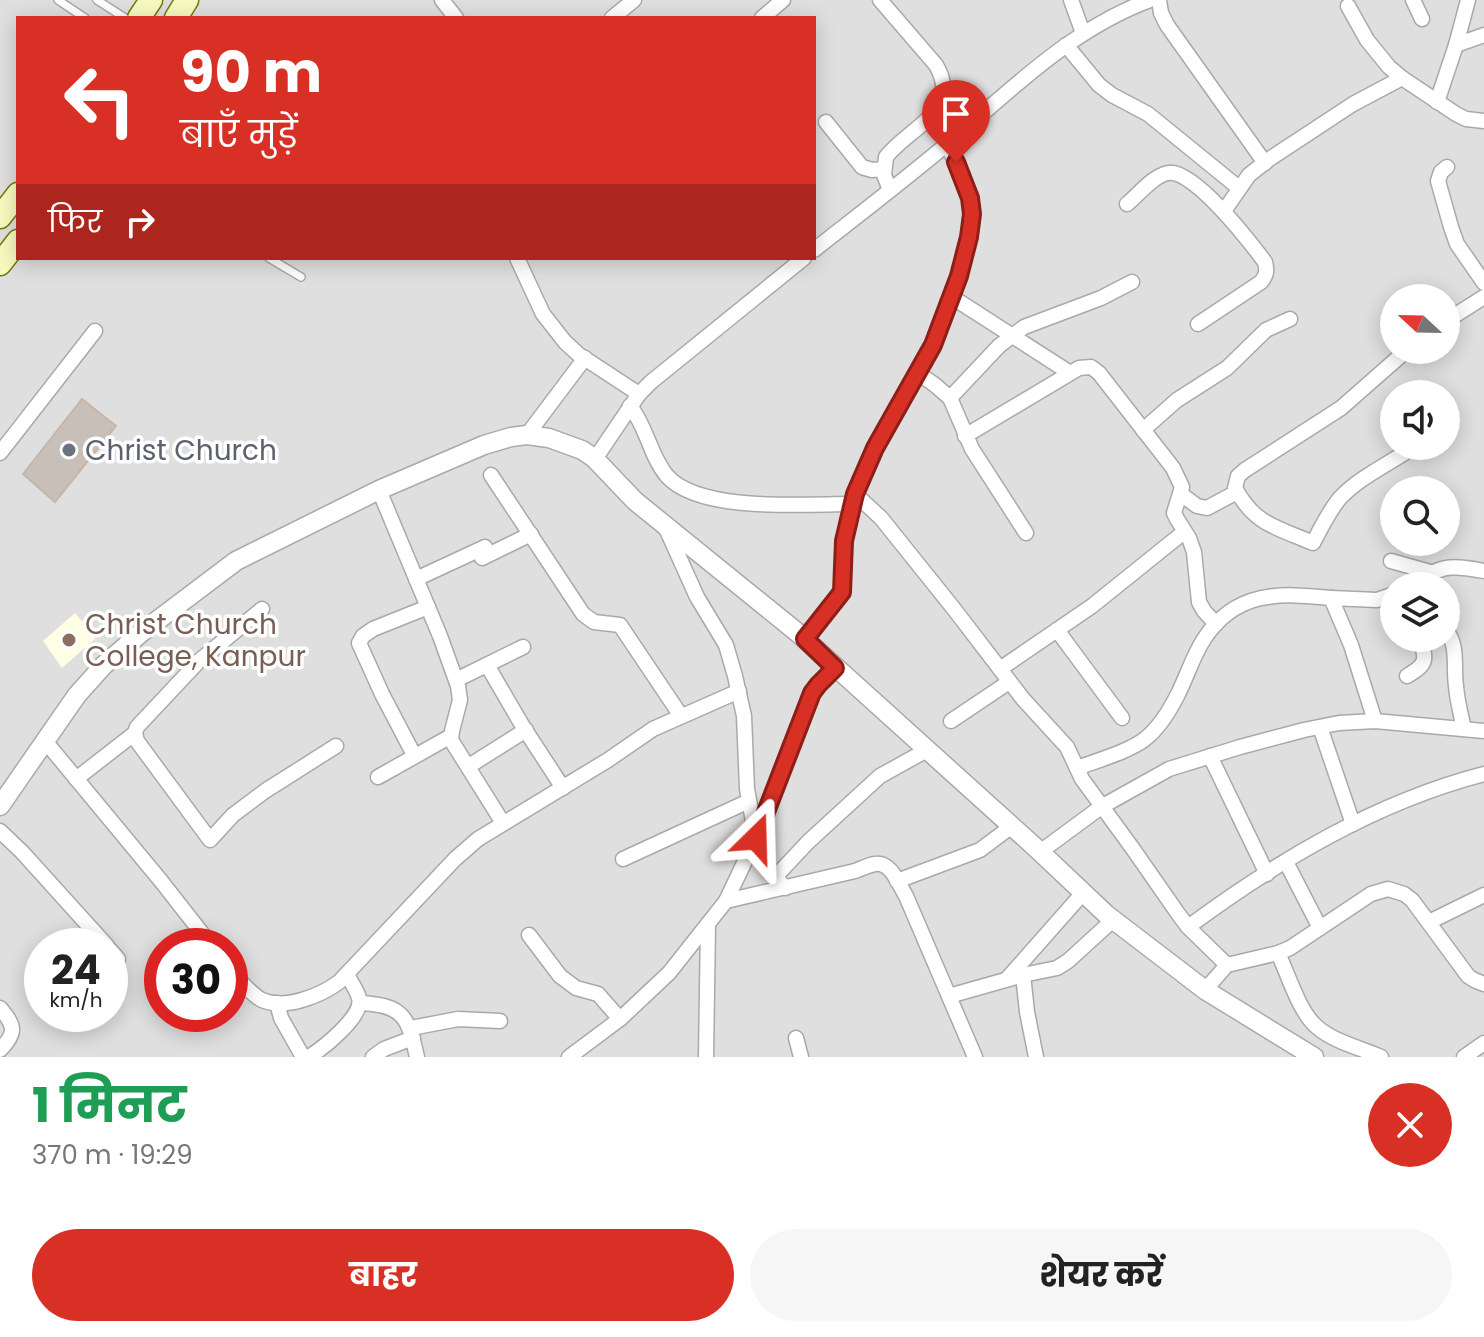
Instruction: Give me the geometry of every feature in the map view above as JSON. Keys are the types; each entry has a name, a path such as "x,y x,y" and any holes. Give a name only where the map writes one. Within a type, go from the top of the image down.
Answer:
{"main road":[{"path":"0,217 16,197"},
{"path":"0,264 16,244"}],"street":[{"path":"442,0 454,16"},
{"path":"614,16 634,0"},
{"path":"764,16 783,0"},
{"path":"880,0 936,65 945,86 937,110 886,157 884,175 890,190"},
{"path":"1071,0 1083,33"},
{"path":"816,248 1066,45 1083,33 1150,0"},
{"path":"1159,0 1167,25 1265,163"},
{"path":"1413,0 1422,19"},
{"path":"1437,102 1468,0"},
{"path":"1348,6 1378,55 1402,78 1466,119 1484,121"},
{"path":"1456,45 1484,35"},
{"path":"1066,45 1099,85 1148,114 1239,188"},
{"path":"1224,211 1249,175 1265,163 1353,104 1402,78"},
{"path":"826,122 862,167 884,169"},
{"path":"805,639 842,592 844,541 853,499 875,448 933,345 952,297 969,237 972,214 964,181 947,144"},
{"path":"1447,167 1438,181 1451,227 1457,244 1484,283"},
{"path":"1127,204 1158,178 1176,173 1185,177 1224,211 1265,262 1267,269 1261,282 1198,324"},
{"path":"518,260 543,314 565,342 635,400 660,466 669,478 689,491 724,501 853,499 881,518 1009,682 1067,747 1082,779 1188,927 1227,965"},
{"path":"595,459 635,400 684,354 802,260"},
{"path":"950,398 999,346 1024,327 1101,298 1132,282"},
{"path":"952,297 1070,373"},
{"path":"1460,312 1484,297"},
{"path":"1143,430 1177,400 1227,368 1266,330 1290,319"},
{"path":"0,453 95,331"},
{"path":"527,435 585,358"},
{"path":"1391,364 1341,408 1245,470 1235,482 1237,492 1251,513 1267,524 1313,543 1341,497 1394,460"},
{"path":"965,436 1070,373 1091,367 1099,373 1181,482 1181,494 1174,513 1194,552 1199,602 1216,624"},
{"path":"918,373 950,398 965,436 1026,533"},
{"path":"0,806 77,695 104,665 142,632 236,561 379,490 484,445 527,435 549,438 582,450 595,459 635,501 805,639 1113,920 1205,990 1296,1051 1314,1057"},
{"path":"491,475 583,614 594,622 620,625 681,716"},
{"path":"379,490 460,693 451,736 453,743 503,823"},
{"path":"1181,494 1197,506 1207,508 1237,492"},
{"path":"665,525 697,597 726,645 744,716 747,789 756,838"},
{"path":"1000,669 1102,599 1184,532"},
{"path":"416,579 531,534"},
{"path":"1391,561 1430,572 1452,567 1484,571"},
{"path":"1077,768 1145,740 1169,710 1204,639 1229,611 1247,602 1287,594 1380,599"},
{"path":"1331,598 1351,645 1375,721"},
{"path":"414,755 359,643 373,629 428,607"},
{"path":"76,779 135,733 143,720 199,661 262,609"},
{"path":"1057,630 1122,718"},
{"path":"456,680 523,647"},
{"path":"1407,676 1424,664 1425,652"},
{"path":"1455,652 1456,687 1464,729"},
{"path":"487,665 563,788"},
{"path":"569,1057 620,1019 669,973 726,901 756,838 812,693 835,668"},
{"path":"951,721 1009,682"},
{"path":"248,988 258,998 277,1003 291,1002 329,990 478,839 653,729 739,691"},
{"path":"1040,852 1101,807 1169,769 1210,756 1339,723 1375,721 1484,731"},
{"path":"1320,727 1353,824"},
{"path":"469,766 526,730"},
{"path":"135,733 142,750 210,840 233,815 265,791 336,746"},
{"path":"378,777 451,736"},
{"path":"45,741 198,928"},
{"path":"785,888 777,878 778,874 808,842 880,776 927,750"},
{"path":"1210,756 1267,874"},
{"path":"1188,927 1229,897 1372,814 1484,774"},
{"path":"623,859 749,801"},
{"path":"897,881 980,850 1012,826"},
{"path":"0,831 91,928"},
{"path":"1286,862 1320,928"},
{"path":"726,901 855,871 876,863 888,868 925,937 975,1057"},
{"path":"1205,990 1227,965 1278,953 1296,945 1371,894 1388,889 1412,900 1468,976 1484,984"},
{"path":"1006,979 1083,893"},
{"path":"1429,922 1484,895"},
{"path":"949,996 1057,968 1113,920"},
{"path":"706,1057 708,924"},
{"path":"529,935 560,976 576,988 598,994 620,1019"},
{"path":"1278,953 1300,1003 1315,1025 1381,1057"},
{"path":"277,1003 281,1018 306,1057 330,1042 356,1013 359,997 347,974"},
{"path":"1023,975 1036,1057"},
{"path":"360,1003 383,1004 397,1011 412,1033 417,1057"},
{"path":"0,1008 12,1023 13,1031 0,1050"},
{"path":"373,1057 412,1033 458,1019 500,1021"},
{"path":"796,1038 801,1057"},
{"path":"1467,1056 1484,1043"}],"lane":[{"path":"58,0 82,16"},
{"path":"97,0 122,16"},
{"path":"272,260 301,277"}],"shaded area":[{"path":"0,0 1484,0 1484,1057 0,1057"},
{"name":"Christ Church College, Kanpur","path":"75,613 96,638 62,668 43,641"}],"building":[{"name":"Christ Church","path":"82,399 116,426 55,502 23,474"}],"place":[{"name":"Christ Church","path":"69,450"},
{"name":"Christ Church College, Kanpur","path":"69,640"}],"route":[{"path":"756,838 812,693 835,668 805,639 842,592 846,525 855,494 875,448 933,345 959,276 972,214 970,198 956,162"}]}
